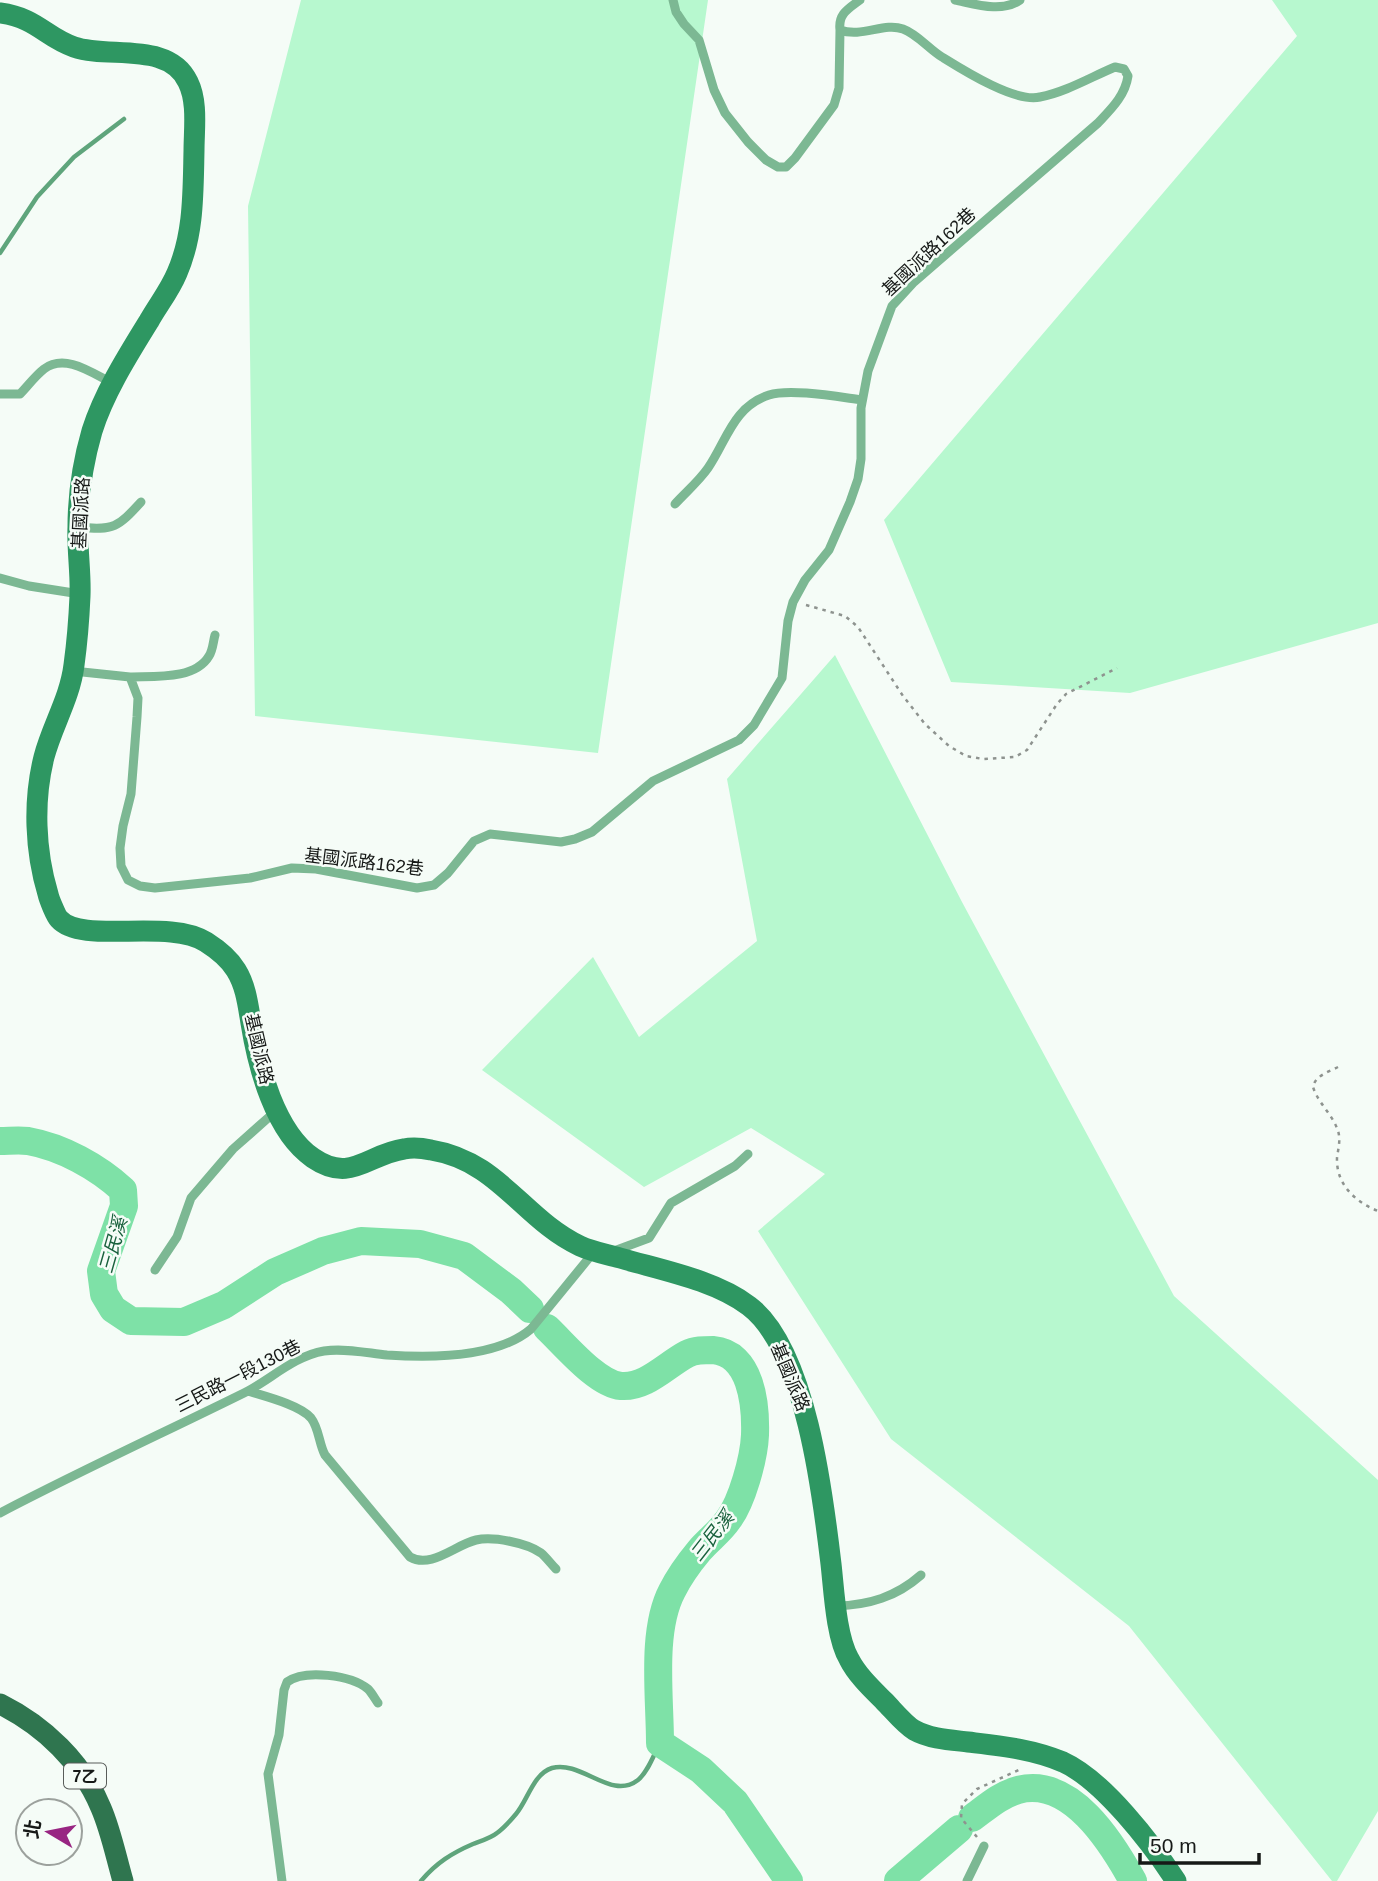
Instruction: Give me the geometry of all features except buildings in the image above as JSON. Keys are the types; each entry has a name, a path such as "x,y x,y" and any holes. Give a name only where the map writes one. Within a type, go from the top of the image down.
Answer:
{"main road":[{"name":"7乙","path":"0,1704 63,1749 87,1779 102,1810 123,1881"}],"street":[{"name":"基國派路","path":"0,13 35,23 66,45 83,50 154,57 169,62 180,70 189,83 194,103 193,203 188,240 176,277 135,342 114,383 93,430 82,476 78,526 80,594 74,671 44,759 37,810 38,851 48,897 57,918 72,928 96,931 159,930 193,935 211,944 235,967 246,993 252,1031 267,1088 292,1139 314,1159 331,1167 349,1170 402,1149 431,1150 470,1161 508,1188 552,1231 600,1253 730,1293 757,1311 784,1353 807,1416 824,1498 836,1606 845,1655 869,1686 914,1730 943,1739 1026,1750 1072,1766 1112,1799 1176,1881"}],"lane":[{"path":"673,0 676,12 699,40 714,90 725,113 757,151 778,167 786,167 795,159 834,105 839,88 839,20 844,11 860,0"},
{"path":"955,0 989,6 1004,6 1020,0"},
{"name":"基國派路162巷","path":"130,677 138,698 133,783 120,848 121,866 128,880 140,886 155,888 250,877 292,868 316,869 417,888 435,885 474,841 490,834 561,842 592,832 653,781 739,740 754,725 782,678 788,621 793,602 805,580 829,550 850,502 858,479 861,458 862,400 868,371 892,306 914,282 1098,123 1127,86 1128,76 1124,69 1115,67 1037,98 1017,95 976,78 927,47 908,30 897,26 852,34 840,30"},
{"path":"0,394 20,394 47,367 58,362 84,369 114,383"},
{"path":"675,504 707,469 730,425 745,409 770,395 789,393 862,400"},
{"path":"78,526 100,529 120,525 141,502"},
{"path":"0,578 29,586 80,594"},
{"path":"74,671 130,677 176,675 202,665 211,654 215,635"},
{"path":"155,1270 177,1237 191,1198 233,1149 278,1110"},
{"path":"600,1253 649,1238 671,1203 735,1166 748,1154"},
{"name":"三民路一段130巷","path":"0,1513 248,1391 295,1362 323,1351 348,1350 418,1357 502,1346 520,1338 531,1329 600,1253"},
{"path":"248,1391 303,1412 312,1419 318,1443 325,1455 410,1558 418,1562 428,1561 480,1539 495,1540 525,1546 540,1553 556,1569"},
{"path":"836,1606 872,1602 888,1597 921,1575"},
{"path":"282,1881 268,1774 279,1735 287,1682 303,1675 341,1679 368,1689 378,1703"},
{"path":"967,1881 984,1846"}],"path":[{"path":"793,602 845,615 858,627 903,696 925,724 949,746 966,756 983,759 1015,757 1027,750 1056,704 1066,694 1118,668"},
{"path":"1338,1067 1314,1081 1313,1087 1338,1131 1338,1171 1341,1181 1351,1195 1365,1206 1378,1211"},
{"path":"984,1846 961,1818 962,1804 977,1789 990,1782 1050,1757"}],"green space":[{"path":"301,0 708,0 598,753 255,716 248,206"},
{"path":"1272,0 1378,0 1378,623 1130,693 951,682 884,520 1297,36"},
{"path":"835,655 962,902 1174,1296 1378,1480 1378,1811 1337,1881 1332,1881 1129,1626 891,1439 758,1231 825,1174 751,1128 644,1187 482,1070 593,957 639,1037 757,941 727,779"}],"waterway":[{"path":"0,253 37,197 74,157 124,119"},
{"name":"三民溪","path":"0,1141 28,1141 54,1148 91,1166 123,1190 124,1206 101,1271 104,1294 113,1309 131,1321 184,1322 224,1305 275,1272 323,1251 361,1241 420,1244 464,1256 511,1291 530,1309"},
{"name":"三民溪","path":"547,1328 582,1363 612,1384 630,1386 639,1383 687,1354 710,1350 726,1353 736,1360 749,1382 755,1435 750,1467 742,1491 728,1520 681,1575 665,1607 658,1665 660,1743 701,1770 735,1802 789,1881"},
{"path":"421,1881 451,1855 502,1829 516,1814 535,1782 545,1771 563,1767 617,1786 628,1785 638,1780 645,1772 660,1743"},
{"name":"三民溪","path":"972,1818 1011,1792 1037,1788 1055,1793 1088,1816 1114,1849 1133,1881"},
{"name":"三民溪","path":"898,1881 959,1829"}]}
